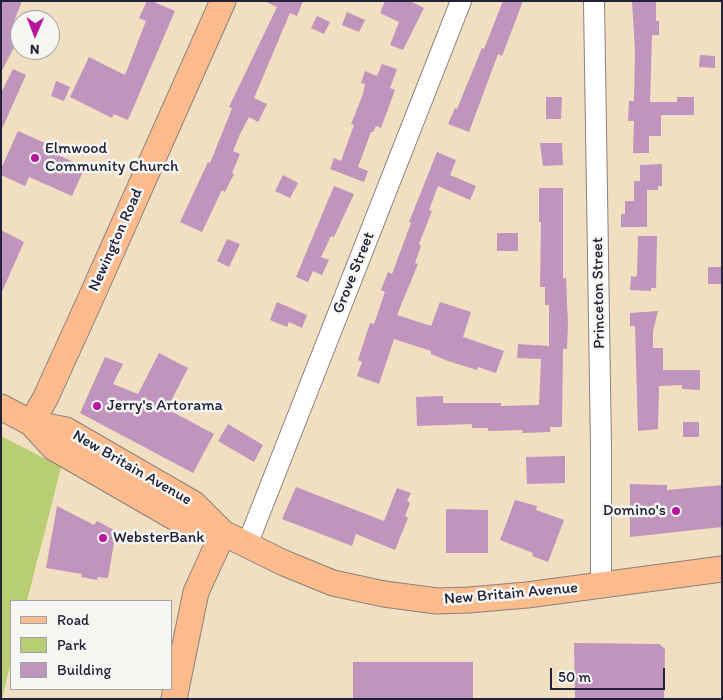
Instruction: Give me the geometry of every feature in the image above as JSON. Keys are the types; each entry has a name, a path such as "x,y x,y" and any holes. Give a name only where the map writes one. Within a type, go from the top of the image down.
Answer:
{"main road":[{"name":"Newington Road","path":"31,422 45,399 90,300 222,1"},
{"name":"New Britain Avenue","path":"1,407 31,422 54,448 178,520 223,533 333,583 409,598 469,600 722,569"},
{"path":"174,699 196,592 223,533"}],"street":[{"name":"Grove Street","path":"247,545 461,1"},
{"name":"Princeton Street","path":"594,1 602,449 601,585"}],"green space":[{"path":"1,436 61,467 27,600 10,600 10,665 2,699"}],"building":[{"path":"1,1 22,1 18,10 10,10 10,55 1,72"},
{"path":"147,1 152,1 175,11 128,120 114,114 112,118 70,97 89,57 125,75 146,21 139,18"},
{"path":"264,1 303,1 297,16 290,13 254,98 267,104 258,122 249,117 240,134 233,151 240,154 232,173 234,174 225,192 222,190 202,232 180,222 208,162 210,163 232,108 229,107 277,7"},
{"path":"385,1 410,1 424,8 403,50 390,45 399,22 380,13"},
{"path":"503,1 523,1 502,56 498,54 469,132 448,124 455,108 457,109 482,48 484,49"},
{"path":"632,1 656,1 656,21 659,21 659,35 652,35 650,102 677,102 677,97 694,97 694,115 661,115 661,136 649,136 649,153 633,153 634,121 628,121 629,101 634,101 635,51"},
{"path":"347,12 365,20 359,32 342,25"},
{"path":"317,16 330,22 324,34 311,28"},
{"path":"700,55 715,56 715,68 699,67"},
{"path":"382,64 397,69 390,88 395,90 381,128 376,126 373,132 371,132 358,167 368,171 364,182 330,169 334,158 341,161 354,125 351,124 363,94 365,84 361,83 365,71 377,76"},
{"path":"13,69 26,75 1,131 1,93"},
{"path":"56,81 70,87 64,101 51,96"},
{"path":"546,97 562,97 561,119 546,119"},
{"name":"Elmwood Community Church","path":"18,131 45,143 42,148 85,167 72,196 29,177 25,186 1,175 1,169"},
{"path":"540,143 562,143 563,165 543,166"},
{"path":"437,152 456,160 450,175 476,186 470,200 438,186 429,210 432,211 419,244 421,246 415,263 418,264 397,315 431,326 440,302 471,312 463,337 504,351 496,373 478,367 477,370 448,361 431,354 431,351 394,339 379,384 357,376 362,362 358,360 370,323 374,324 385,292 381,290 388,272 392,274 411,223 409,222"},
{"path":"662,164 662,186 658,186 658,190 647,190 647,227 621,227 621,214 625,214 625,201 634,201 634,181 640,181 640,165"},
{"path":"283,175 298,183 290,198 275,191"},
{"path":"334,186 354,194 334,237 331,236 321,257 329,260 322,275 313,271 308,282 296,277"},
{"path":"539,188 563,188 563,278 566,278 568,325 567,349 563,349 562,427 550,427 550,432 522,433 523,430 488,431 488,428 472,428 472,424 417,426 416,397 443,396 443,403 501,403 501,406 539,405 541,359 517,358 518,344 549,346 549,305 545,305 545,287 540,287 541,222 539,222"},
{"path":"1,230 24,242 1,294"},
{"path":"497,233 518,233 518,251 497,251"},
{"path":"638,236 657,236 656,288 651,288 651,291 630,290 631,276 636,277 637,274"},
{"path":"227,239 240,244 229,267 217,261"},
{"path":"708,267 722,267 722,284 708,284"},
{"path":"277,302 307,315 302,328 289,322 287,327 270,320"},
{"path":"658,311 653,331 653,348 663,348 663,370 700,370 700,390 682,389 682,385 659,386 658,429 638,431 635,326 630,326 630,313"},
{"path":"159,353 188,368 167,409 214,434 193,473 80,413 105,357 123,364 113,384 138,394"},
{"path":"683,422 699,422 699,437 683,437"},
{"path":"228,424 263,445 254,462 218,441"},
{"path":"565,456 565,483 527,484 526,457"},
{"path":"630,484 667,485 667,490 722,485 722,527 630,537"},
{"path":"296,487 384,521 397,488 411,493 407,501 410,503 405,516 408,518 395,550 356,534 352,546 282,519"},
{"path":"515,500 537,506 536,510 564,520 548,562 532,556 533,553 500,540"},
{"path":"57,506 94,525 97,521 116,531 108,578 98,577 97,580 81,577 82,574 46,568"},
{"path":"446,509 488,510 488,553 446,553"},
{"path":"574,643 659,644 665,649 664,699 575,699"},
{"path":"353,662 473,662 473,699 353,699"}],"place":[{"name":"Elmwood Community Church","path":"35,158"},
{"name":"Jerry's Artorama","path":"97,406"},
{"name":"Domino's","path":"676,511"},
{"name":"WebsterBank","path":"103,538"}]}
